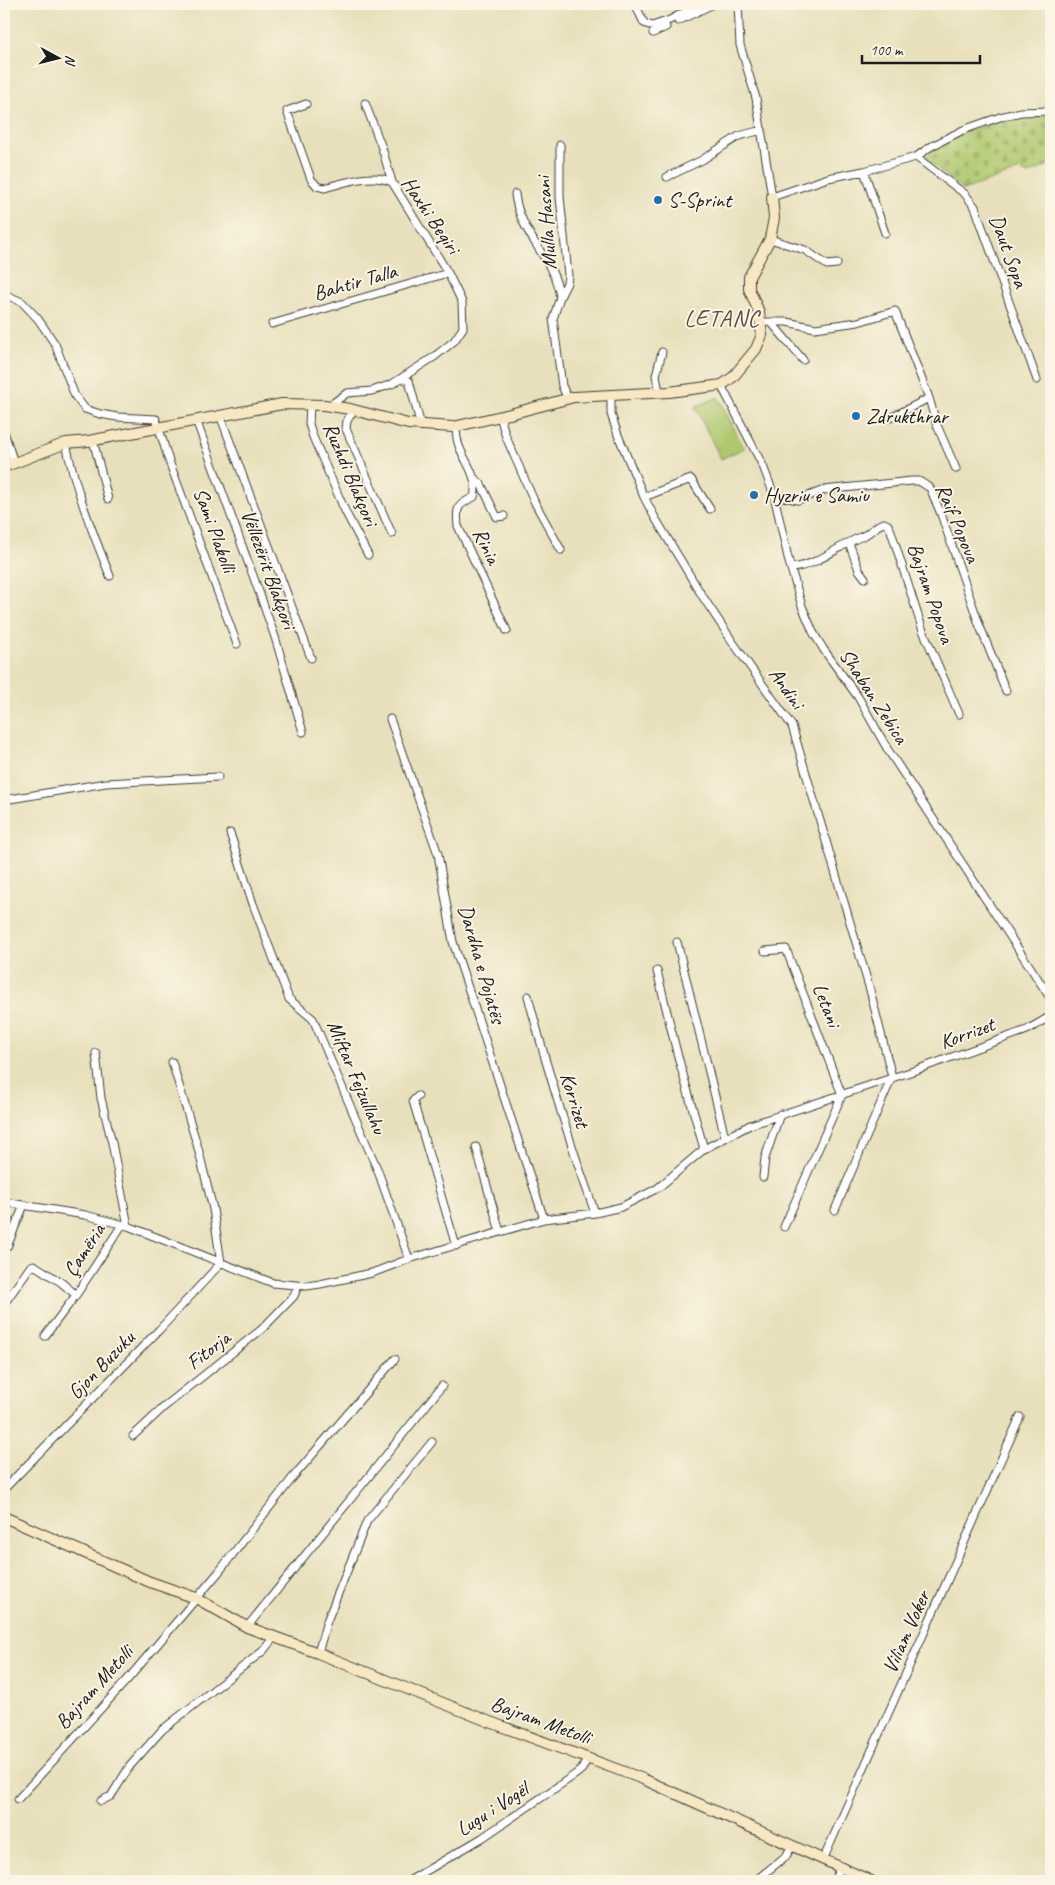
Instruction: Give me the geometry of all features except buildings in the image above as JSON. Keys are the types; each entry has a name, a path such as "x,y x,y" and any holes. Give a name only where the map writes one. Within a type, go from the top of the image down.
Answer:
{"street":[{"path":"635,4 644,22 652,26 670,20 699,4"},
{"path":"653,32 713,4"},
{"path":"4,467 66,443 93,440 282,404 329,406 421,426 456,426 568,398 658,392 721,385 733,377 756,349 762,335 759,312 749,289 749,277 770,239 774,218 756,98 740,45 740,4"},
{"path":"365,103 382,148 392,182"},
{"name":"Haxhi Beqiri","path":"306,104 288,110 312,179 317,186 324,188 372,178 383,178 392,182 448,273 462,302 463,328 454,341 434,357 381,389 347,393 329,406"},
{"path":"772,197 828,178 864,171 916,157 930,147 978,124 1000,117 1021,112 1051,111"},
{"path":"667,177 702,160 739,136 762,130"},
{"name":"Mulla Hasani","path":"560,145 560,197 568,282 560,297 553,319 561,381 568,398"},
{"name":"Daut Sopa","path":"916,157 965,194 975,207 1037,380"},
{"path":"864,171 885,233"},
{"name":"Mulla Hasani","path":"515,194 518,215 554,275 560,297"},
{"path":"770,239 805,250 827,264 837,264"},
{"name":"Bahtir Talla","path":"272,324 448,273"},
{"path":"4,294 22,302 38,319 55,344 75,396 85,409 109,416 156,419 159,427"},
{"path":"760,322 787,322 815,328 858,322 895,311 929,398 936,422 956,469"},
{"path":"771,322 803,360"},
{"path":"658,392 656,375 662,352"},
{"path":"402,378 409,382 421,426"},
{"name":"Shaban Zebica","path":"721,385 763,466 774,495 802,606 824,650 858,697 888,750 1051,1000"},
{"name":"Andini","path":"611,394 611,414 644,496 701,594 792,726 870,990 892,1077"},
{"path":"890,418 929,398"},
{"name":"Ruzhdi Blakçori","path":"310,405 309,424 313,437 346,513 368,555"},
{"path":"353,410 347,421 346,429 392,534"},
{"path":"220,416 310,658"},
{"path":"500,416 506,437 536,503 547,527 561,550"},
{"name":"Vëllezërit Blakçori","path":"196,420 263,601 302,732"},
{"name":"Rinia","path":"456,426 458,443 475,479 476,489 474,497 460,504 457,511 458,526 507,632"},
{"name":"Sami Plakolli","path":"159,427 169,462 237,644"},
{"path":"4,432 14,463"},
{"path":"93,440 108,499"},
{"path":"66,443 70,465 110,576"},
{"path":"644,496 692,478 702,499 710,509"},
{"name":"Rinia","path":"475,479 480,484 497,517 504,516"},
{"name":"Raif Popova","path":"774,495 798,500 824,490 912,481 919,481 930,488 941,514 979,624 1006,690"},
{"name":"Bajram Popova","path":"791,568 802,567 814,562 867,535 878,524 884,523 888,525 922,628 959,714"},
{"path":"849,543 859,570 865,578"},
{"name":"Dardha e Pojatës","path":"390,719 438,854 453,942 544,1219"},
{"path":"4,800 106,783 218,777"},
{"name":"Miftar Fejzullahu","path":"230,833 253,904 289,999 313,1019 378,1171 408,1259"},
{"path":"676,942 725,1137"},
{"name":"Letani","path":"765,951 786,949 842,1094"},
{"path":"657,971 677,1054 704,1149"},
{"name":"Korrizet","path":"528,996 548,1073 595,1213"},
{"name":"Korrizet","path":"544,1219 595,1213 622,1206 658,1188 704,1149 750,1125 916,1070 1028,1030 1051,1016"},
{"path":"96,1053 101,1098 112,1143 125,1226"},
{"path":"172,1062 198,1148 213,1209 221,1263"},
{"path":"835,1210 892,1077"},
{"path":"784,1227 842,1094"},
{"path":"418,1096 413,1101 456,1246"},
{"path":"763,1177 765,1158 780,1114"},
{"path":"476,1147 500,1232"},
{"path":"4,1202 85,1215 125,1226 273,1284 298,1286 340,1281 372,1273 408,1259 544,1219"},
{"path":"7,1246 24,1205"},
{"name":"Çamëria","path":"45,1336 125,1226"},
{"name":"Gjon Buzuku","path":"4,1489 159,1330 221,1263"},
{"name":"Çamëria","path":"4,1304 30,1267 34,1265 76,1294"},
{"name":"Fitorja","path":"133,1436 164,1407 262,1329 294,1296 298,1286"},
{"name":"Bajram Metolli","path":"18,1798 128,1680 245,1539 294,1476 395,1359"},
{"path":"247,1627 442,1386"},
{"name":"Viliam Voker","path":"823,1860 1020,1417"},
{"path":"318,1653 327,1621 367,1521 432,1442"},
{"name":"Bajram Metolli","path":"4,1517 150,1582 196,1598 247,1627 643,1779 871,1881"},
{"path":"101,1801 111,1796 130,1766 162,1730 263,1651 274,1637"},
{"name":"Lugu i Vogël","path":"409,1881 482,1838 576,1774 582,1769 588,1758"},
{"path":"755,1881 786,1856 792,1846"},
{"path":"834,1881 840,1868"}],"green space":[{"path":"1031,116 1051,116 1051,164 1028,174 1020,170 963,190 926,158 942,143 970,131 1000,121"},
{"path":"718,397 744,448 721,459 695,407"}],"place":[{"name":"S-Sprint","path":"658,200"},
{"name":"Zdrukthrar","path":"856,416"},
{"name":"Hyzriu e Samiu","path":"754,495"}],"district":[{"name":"LETANC","path":"722,318"}]}
